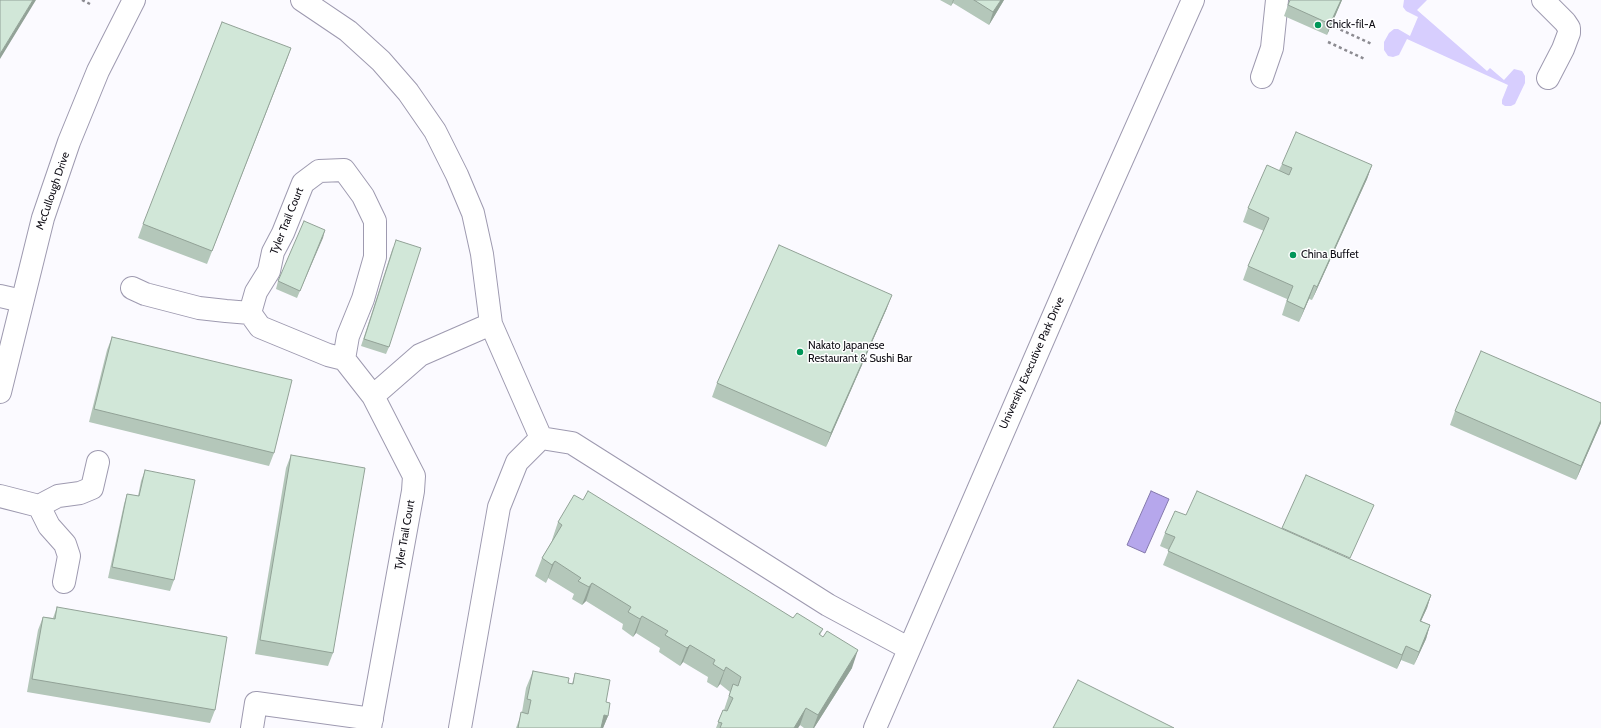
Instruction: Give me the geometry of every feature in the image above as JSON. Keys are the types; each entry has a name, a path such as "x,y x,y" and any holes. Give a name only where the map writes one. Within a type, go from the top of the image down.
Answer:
{"street":[{"name":"McCullough Drive","path":"0,392 43,218 69,142 98,71 134,0"},
{"path":"302,0 348,31 381,61 408,92 435,132 457,175 473,213 482,254 491,324 541,438"},
{"name":"University Executive Park Drive","path":"874,728 1088,236 1193,0"},
{"path":"1262,77 1272,48 1277,0"},
{"path":"1543,0 1565,22 1569,33 1563,49 1548,78"},
{"name":"Tyler Trail Court","path":"250,312 256,292 269,271 273,252 283,233 303,182 318,171 344,170 363,196 375,221 375,257 363,299 348,336 344,359 373,396 414,476 414,491 371,723"},
{"path":"132,288 145,294 199,308 250,312 260,327 328,355 344,359"},
{"path":"0,296 22,301"},
{"path":"373,396 420,355 491,324"},
{"path":"541,438 572,443 828,605 908,648"},
{"path":"460,728 500,506 517,462 541,438"},
{"path":"0,496 39,506 58,496 80,493 92,488 98,462"},
{"path":"39,506 49,526 65,544 69,556 64,582"},
{"path":"252,728 256,703 371,723"}],"path":[{"path":"82,0 90,4"},
{"path":"1335,27 1372,44"},
{"path":"1328,42 1365,59"}],"shaded area":[{"path":"1404,0 1427,0 1417,10 1487,71 1490,68 1504,80 1514,69 1522,71 1525,76 1525,83 1515,104 1505,106 1502,104 1502,100 1508,85 1407,39 1399,55 1393,57 1388,56 1384,50 1384,42 1389,33 1394,29 1398,29 1410,36 1418,17 1406,11 1403,7"},
{"path":"1151,491 1169,499 1145,553 1127,545"}],"building":[{"path":"0,0 33,0 0,54"},
{"path":"974,0 1001,0 993,12"},
{"path":"1290,0 1341,0 1330,24 1288,5"},
{"path":"222,22 291,48 212,251 143,224"},
{"name":"China Buffet","path":"1296,132 1372,165 1317,287 1314,285 1304,309 1287,301 1293,286 1248,266 1269,218 1248,208 1267,165 1289,175 1292,168 1282,164"},
{"path":"304,221 325,230 300,291 278,281"},
{"path":"396,240 421,248 389,347 364,339"},
{"name":"Nakato Japanese Restaurant & Sushi Bar","path":"779,245 892,295 831,433 717,383"},
{"path":"112,337 292,380 274,453 94,409"},
{"path":"1481,351 1601,403 1601,420 1581,466 1455,411"},
{"path":"291,455 365,468 333,653 260,640"},
{"path":"145,470 195,480 174,580 112,567 127,494 139,496"},
{"path":"1306,475 1374,505 1350,558 1282,528"},
{"path":"588,491 793,618 797,613 823,629 819,634 823,637 827,631 858,650 818,715 806,708 794,728 720,728 722,723 718,722 723,710 727,711 733,698 729,696 733,684 738,686 741,677 726,667 724,671 713,664 715,660 690,645 687,648 665,635 668,631 642,616 640,619 628,612 631,607 592,583 589,587 578,581 581,578 555,561 552,565 542,558 562,525 558,522 574,495 583,500"},
{"path":"1197,491 1431,595 1420,621 1430,625 1419,652 1406,646 1402,655 1168,551 1175,537 1165,533 1175,511 1186,515"},
{"path":"57,607 227,637 215,710 32,679 43,617 55,619"},
{"path":"533,671 569,678 568,683 573,684 575,673 610,680 606,702 610,703 608,716 604,715 601,728 518,728 521,712 528,714 531,700 527,699"},
{"path":"1078,680 1174,728 1053,728"}],"place":[{"name":"Chick-fil-A","path":"1318,25"},
{"name":"China Buffet","path":"1293,255"},
{"name":"Nakato Japanese Restaurant & Sushi Bar","path":"800,352"}]}
